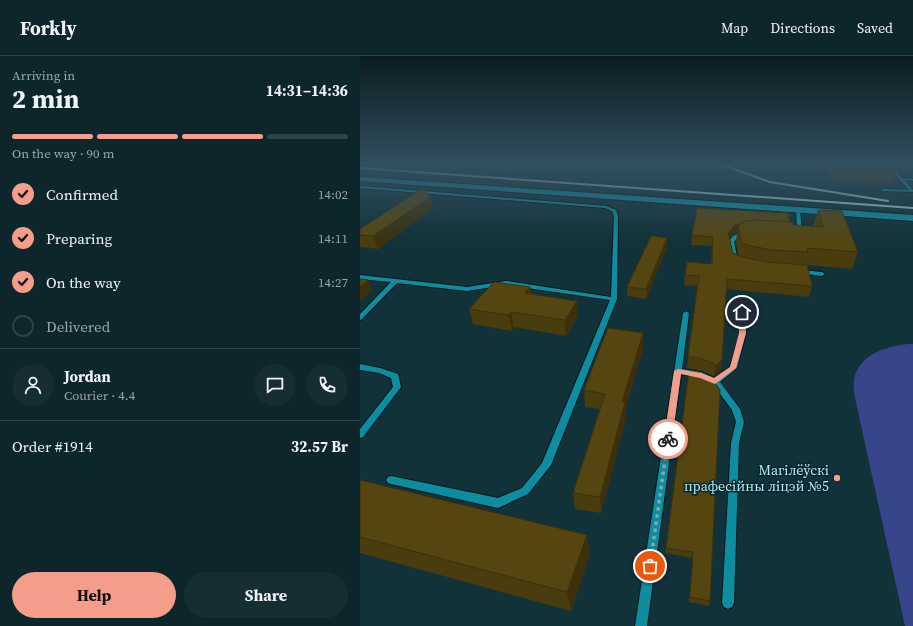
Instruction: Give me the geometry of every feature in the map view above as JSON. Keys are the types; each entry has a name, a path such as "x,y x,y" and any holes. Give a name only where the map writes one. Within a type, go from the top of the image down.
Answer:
{"street":[{"path":"510,190 913,218"}],"lane":[{"path":"391,480 498,503 525,491 546,465 614,299 616,216 614,210 606,207 392,190"},
{"path":"883,190 912,191"},
{"path":"792,235 800,231 798,210"},
{"path":"741,266 735,262 731,242 734,237 741,234 749,234"},
{"path":"792,271 822,274"},
{"path":"360,277 467,289 506,283 614,299"},
{"path":"360,318 396,281"},
{"path":"715,381 733,368 742,333 742,312"},
{"path":"641,626 686,313"},
{"path":"360,367 395,376 397,387 360,435"},
{"path":"678,371 701,375 715,381 736,409 740,422 735,444 728,603"}],"shaded area":[{"path":"913,344 913,626 905,626 855,398 854,386 854,379 857,370 868,357 891,347"}],"building":[{"path":"421,190 424,190 430,197 373,236 360,235 360,229"},
{"path":"697,208 788,213 790,222 745,221 744,223 735,225 728,233 733,253 742,257 766,262 807,265 812,286 727,279 722,360 716,365 703,359 688,356 699,276 685,275 687,262 712,264 713,237 692,235"},
{"path":"818,210 842,211 858,252 807,248 808,252 772,250 742,243 738,226 745,221 756,220 793,222 794,225 823,227"},
{"path":"651,236 667,238 646,289 627,287"},
{"path":"360,279 368,280 360,287"},
{"path":"494,282 530,287 525,293 577,301 565,320 511,312 508,315 469,309"},
{"path":"608,328 643,333 622,402 625,402 600,497 573,493 605,394 584,390"},
{"path":"689,371 699,373 712,379 720,390 710,601 690,597 693,552 666,548"},
{"path":"360,480 587,535 567,592 360,537"}],"railway":[{"path":"659,190 913,208"},
{"path":"817,190 888,201"}],"way so far":[{"path":"650,566 668,439"}],"place":[{"name":"Магілёўскі прафесійны ліцэй №5","path":"837,478"}],"route":[{"path":"668,439 678,371 701,375 715,381 733,368 742,333 742,312"}]}
